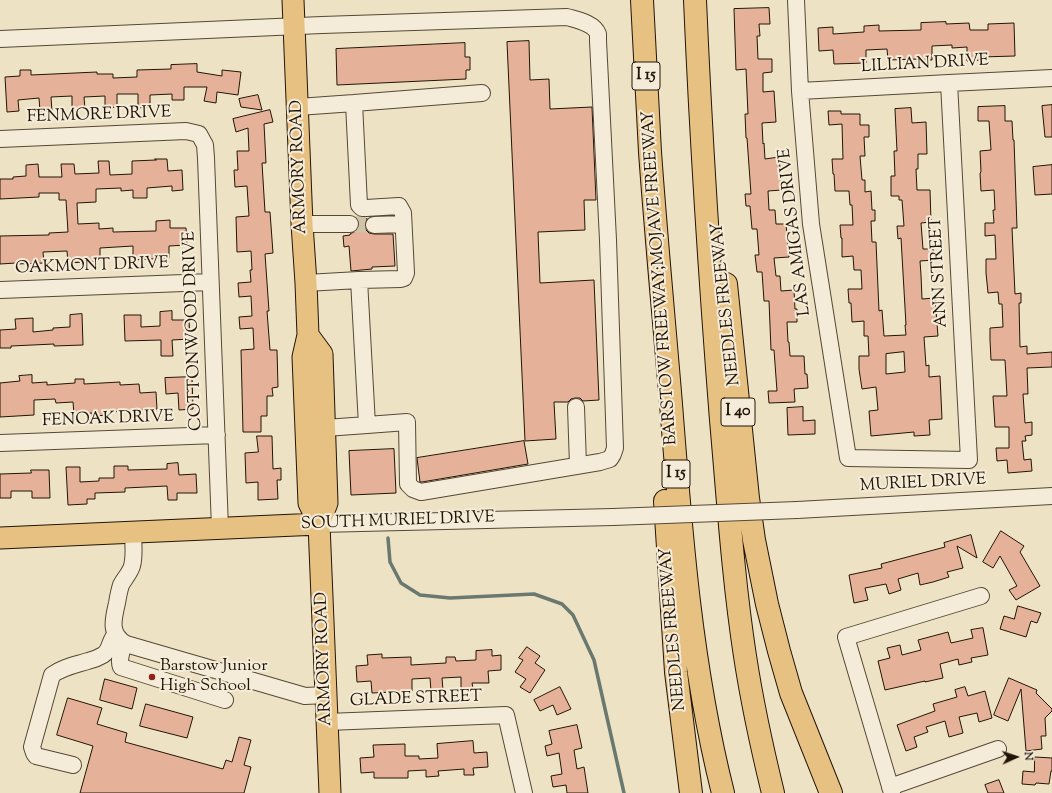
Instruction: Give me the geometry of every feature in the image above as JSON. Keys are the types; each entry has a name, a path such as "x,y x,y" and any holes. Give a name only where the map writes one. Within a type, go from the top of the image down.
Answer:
{"highway":[{"name":"BARSTOW FREEWAY;MOJAVE FREEWAY","path":"642,0 650,152 688,595 701,686 723,793"},
{"name":"NEEDLES FREEWAY","path":"696,10 726,284 743,458 754,540 767,604 785,672 831,793"},
{"path":"696,10 705,188 717,376 735,571 745,655 759,731 773,793"},
{"name":"NEEDLES FREEWAY","path":"650,152 659,405 670,585 676,672 691,793"}],"main road":[{"name":"ARMORY ROAD","path":"293,0 308,335 303,357 309,503 319,524 330,793"},
{"name":"ARMORY ROAD","path":"308,335 322,354 327,503 319,524"},
{"name":"SOUTH MURIEL DRIVE","path":"0,538 319,524"}],"street":[{"name":"LAS AMIGAS DRIVE","path":"796,0 800,91 811,224 848,458"},
{"path":"0,39 567,17 594,28 598,34 608,232 615,448 610,459 600,462 421,492 413,489 408,484 407,422 325,428"},
{"name":"LILLIAN DRIVE","path":"800,91 1052,78"},
{"name":"ANN STREET","path":"848,458 968,460 949,83"},
{"path":"298,107 482,93"},
{"path":"306,283 401,279 404,278 406,273 403,213 399,206 362,208 359,205 354,103"},
{"name":"FENMORE DRIVE","path":"0,139 186,131 199,134"},
{"name":"COTTONWOOD DRIVE","path":"199,134 205,146 206,158 220,528"},
{"path":"302,224 350,224"},
{"path":"374,225 403,224"},
{"path":"359,280 367,425"},
{"name":"OAKMONT DRIVE","path":"0,290 210,282"},
{"path":"576,407 578,465"},
{"name":"FENOAK DRIVE","path":"0,444 217,435"},
{"name":"MURIEL DRIVE","path":"797,510 1052,496"},
{"name":"SOUTH MURIEL DRIVE","path":"319,524 613,517 797,510"},
{"path":"133,532 134,556 132,568 121,585 113,619 113,627 120,639 121,667 225,700"},
{"path":"981,596 846,637 891,790 998,749"},
{"path":"73,765 36,756 32,747 52,675 66,667 102,656 107,651 113,636 297,694 305,696 326,695"},
{"name":"GLADE STREET","path":"327,722 506,715 524,793"}],"building":[{"path":"769,8 770,24 759,24 760,36 757,36 758,59 772,59 772,72 763,73 763,92 774,91 776,122 762,123 763,144 764,143 765,159 779,157 782,190 768,191 769,210 775,210 776,224 786,224 789,257 774,258 776,276 780,276 781,291 794,290 795,309 797,309 797,322 787,322 790,356 804,356 805,374 807,374 808,388 794,389 795,402 769,403 768,391 777,391 774,350 771,350 769,301 764,301 762,272 757,272 755,255 759,255 757,229 752,229 750,206 746,206 745,194 751,194 745,114 748,114 746,69 736,70 734,9"},
{"path":"946,22 946,24 969,23 970,30 988,30 988,24 1014,23 1015,56 981,57 981,60 967,61 967,47 952,48 952,45 932,46 932,60 888,60 887,49 866,50 866,63 834,64 833,50 819,51 818,28 833,27 833,34 864,32 864,26 879,25 879,31 921,30 921,23"},
{"path":"529,41 530,80 549,79 550,109 592,107 596,200 584,200 585,230 538,232 540,283 594,280 599,400 583,401 580,398 575,398 568,402 554,402 556,439 525,441 507,42"},
{"path":"465,43 465,57 470,57 470,70 466,70 466,79 337,85 336,49"},
{"path":"197,64 197,72 222,76 222,70 241,72 238,95 217,92 216,103 204,101 207,87 184,87 184,100 172,100 172,94 150,95 150,107 138,108 138,94 117,94 117,107 105,108 105,96 84,97 85,109 72,109 72,96 51,97 52,111 40,111 39,98 18,100 19,111 7,112 5,77 20,76 20,70 31,70 31,75 97,72 97,74 113,74 113,78 137,77 137,70 171,69 171,65"},
{"path":"258,95 262,110 241,107 239,99"},
{"path":"1052,105 1052,137 1045,137 1042,106"},
{"path":"1005,106 1005,121 1012,121 1014,140 1017,228 1012,228 1015,294 1021,293 1021,303 1019,303 1020,347 1027,346 1027,354 1052,352 1052,367 1027,368 1028,394 1023,394 1025,423 1032,422 1032,435 1025,436 1026,441 1022,441 1024,460 1031,459 1032,471 1008,473 1007,460 997,461 996,448 1009,448 1009,427 995,427 993,396 1007,396 1005,360 991,360 990,340 990,328 1003,327 1002,304 999,304 998,292 988,293 986,273 986,259 996,259 995,235 985,236 985,223 994,223 994,190 981,191 980,173 980,151 991,150 989,121 978,121 978,107"},
{"path":"911,108 912,123 926,122 927,154 918,154 918,169 916,169 917,190 930,190 931,222 921,223 923,249 933,249 934,260 920,261 922,299 935,298 938,336 924,337 926,366 929,365 929,377 940,376 942,419 929,420 930,435 914,436 914,432 871,436 869,411 878,410 876,387 862,389 859,356 869,356 868,336 864,336 864,321 852,322 851,303 849,303 848,289 862,289 861,270 854,270 853,256 842,257 840,225 853,225 852,205 850,205 849,191 835,191 833,174 832,159 843,159 842,124 829,125 828,111 841,111 841,114 860,114 860,125 869,125 869,137 864,137 865,156 860,156 862,180 865,180 865,192 871,191 872,210 875,210 875,221 871,221 872,242 876,242 879,311 882,310 884,336 906,335 901,238 898,239 897,226 904,226 902,200 899,200 899,196 891,196 891,176 895,176 894,151 897,151 895,109","holes":["904,352 905,372 886,374 886,354"]},
{"path":"270,110 273,122 264,124 266,163 262,163 265,212 270,212 273,253 265,254 269,311 267,311 270,350 277,350 278,387 272,388 273,396 267,396 267,416 261,416 261,432 243,432 241,350 254,349 253,328 240,329 239,317 252,316 251,296 239,297 238,283 251,282 250,270 252,270 251,251 237,252 236,217 249,216 247,186 235,187 234,170 238,170 237,151 249,151 248,128 236,132 233,119"},
{"path":"155,159 167,159 168,171 182,170 183,190 172,191 172,186 147,188 147,198 133,198 133,190 121,191 121,188 96,189 96,202 77,203 78,224 99,223 99,229 113,228 113,232 156,231 156,221 170,220 170,228 186,228 187,245 169,246 169,258 133,260 133,246 100,248 100,261 68,263 67,251 43,252 44,263 0,264 0,236 49,235 49,233 68,232 66,200 59,200 59,193 39,193 39,197 0,199 0,179 13,179 13,177 26,176 26,165 38,164 39,177 62,177 61,164 74,164 75,174 99,173 98,161 109,161 110,175 132,174 132,161 156,160"},
{"path":"1052,165 1052,194 1035,195 1033,167"},
{"path":"367,219 365,226 369,233 393,234 395,266 372,267 372,269 351,271 349,246 344,247 343,236 350,235 358,229 358,220"},
{"path":"172,311 172,320 189,320 190,339 172,340 173,356 161,356 161,340 125,341 124,315 141,315 141,327 160,326 160,312"},
{"path":"82,314 83,345 54,346 54,344 0,348 0,330 16,329 15,319 33,318 33,332 53,330 53,328 70,327 70,315"},
{"path":"32,375 32,383 47,382 47,385 75,383 75,379 84,379 84,384 120,382 120,385 139,384 140,393 156,392 157,409 110,412 110,415 92,416 92,413 74,414 73,402 56,403 55,399 34,400 34,415 0,417 0,383 20,381 19,376"},
{"path":"192,377 193,409 179,410 178,393 166,394 165,378"},
{"path":"803,407 803,421 815,420 815,434 788,435 787,408"},
{"path":"257,436 272,436 273,469 281,468 281,480 277,480 278,499 258,500 258,482 246,483 245,453 258,452"},
{"path":"524,441 528,464 420,482 417,458"},
{"path":"394,449 396,493 351,495 349,451"},
{"path":"178,463 179,475 196,474 197,493 177,493 177,500 168,500 167,486 125,488 125,492 95,493 95,499 87,499 87,504 68,505 66,467 80,467 80,482 99,481 99,478 114,478 114,466 128,466 128,470 167,469 167,464"},
{"path":"31,470 49,470 50,498 32,498 32,491 11,491 11,498 0,498 0,474 31,473"},
{"path":"1001,531 1024,546 1020,552 1040,586 1016,600 1009,590 1017,586 1000,556 993,568 983,562"},
{"path":"971,535 977,558 957,546 963,568 947,572 949,577 920,585 918,573 898,579 901,590 889,594 886,584 865,588 868,600 854,603 849,575 882,568 881,564 945,547 944,543"},
{"path":"1018,606 1041,613 1037,623 1031,621 1026,637 1000,629 1004,616 1014,619"},
{"path":"983,628 988,655 971,658 972,662 959,665 958,659 940,664 943,678 885,690 878,661 890,658 887,648 900,645 902,655 921,650 918,640 948,632 951,643 973,638 971,630"},
{"path":"527,647 540,656 535,663 545,670 530,693 520,687 526,679 515,672 523,660 519,658"},
{"path":"492,650 492,656 501,655 501,670 488,671 489,683 472,683 473,688 461,689 461,677 442,678 443,690 431,691 430,678 412,679 412,691 372,693 371,681 357,682 356,666 368,665 367,655 382,654 382,658 411,657 411,665 446,663 446,657 455,657 456,661 476,660 476,651"},
{"path":"1009,678 1037,690 1036,693 1052,709 1052,711 1045,718 1046,736 1041,736 1042,749 1026,751 1021,689 1008,721 994,715"},
{"path":"105,679 137,688 132,709 100,700"},
{"path":"560,687 571,709 557,715 553,705 540,711 534,700"},
{"path":"965,687 968,696 985,691 992,718 979,722 977,713 959,717 963,733 949,737 945,721 926,727 928,732 914,737 917,747 906,751 897,725 935,711 933,704 957,697 955,690"},
{"name":"Barstow Junior High School","path":"68,698 102,708 97,724 127,733 125,742 223,769 226,760 232,762 239,737 251,740 244,765 251,767 244,793 80,793 93,746 57,735"},
{"path":"146,704 193,717 187,738 140,726"},
{"path":"577,725 582,748 574,750 577,769 584,767 588,793 567,793 566,785 553,787 551,776 562,774 559,753 547,756 545,746 552,744 549,731"},
{"path":"473,741 474,753 487,752 488,767 473,768 474,775 464,775 464,769 438,771 439,776 426,777 426,770 408,771 408,778 374,778 374,772 361,773 360,758 374,757 373,745 405,744 405,756 419,756 419,759 438,758 437,744"},
{"path":"1035,757 1052,758 1052,771 1049,784 1022,784 1023,771 1034,772"},
{"path":"999,780 1004,793 988,793 985,785"}],"waterway":[{"path":"388,538 390,562 401,583 420,595 450,598 534,594 562,604 573,615 594,660 624,793"}],"tunnel":[{"path":"350,224 374,225"}],"place":[{"name":"Barstow Junior High School","path":"152,677"}]}
